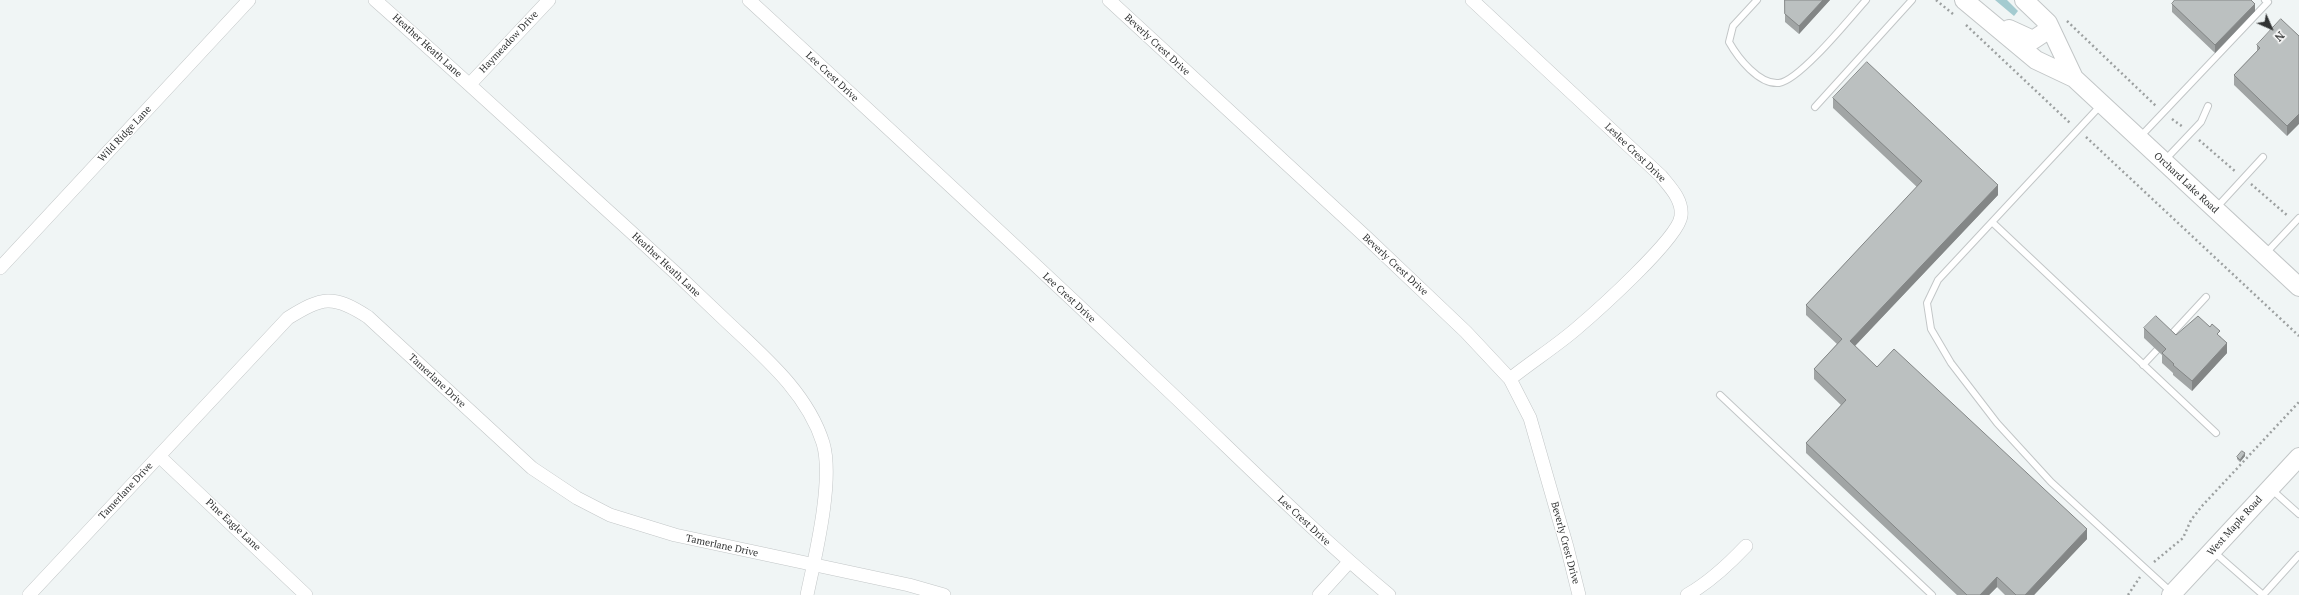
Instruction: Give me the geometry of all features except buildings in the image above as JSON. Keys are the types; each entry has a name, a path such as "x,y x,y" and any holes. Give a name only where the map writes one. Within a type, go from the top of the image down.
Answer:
{"main road":[{"name":"Orchard Lake Road","path":"1964,0 2036,60 2074,78 2299,287"},
{"name":"Orchard Lake Road","path":"2024,0 2048,23 2074,78"},
{"path":"1980,14 2033,40 2045,32 2048,23"},
{"name":"West Maple Road","path":"2172,594 2299,457"}],"street":[{"name":"Wild Ridge Lane","path":"0,268 249,0"},
{"name":"Heather Heath Lane","path":"375,0 470,84 675,272 771,364 792,387 812,417 823,444 826,478 820,532 807,595"},
{"name":"Haymeadow Drive","path":"470,84 549,0"},
{"name":"Lee Crest Drive","path":"750,0 1154,376 1349,562 1389,595"},
{"name":"Beverly Crest Drive","path":"1109,0 1466,332 1510,379 1530,418 1567,547 1579,595"},
{"name":"Leslee Crest Drive","path":"1472,0 1661,176 1678,197 1682,216 1670,238 1620,288 1575,329 1510,379"},
{"name":"Tamerlane Drive","path":"28,595 288,318 310,305 332,300 348,304 368,317 532,468 577,498 610,515 675,535 813,566 909,585 944,595"},
{"name":"Pine Eagle Lane","path":"159,456 306,595"},
{"path":"1687,595 1700,587 1728,565 1746,546"},
{"path":"1319,595 1349,562"}],"lane":[{"path":"1757,0 1733,26 1729,42 1737,55 1765,81 1780,83 1799,73 1866,0"},
{"path":"1815,107 1912,0"},
{"path":"2139,138 2268,2 2265,0"},
{"path":"2102,104 1938,280 1926,302 1931,329 1951,363 1997,423 2051,482 2172,594"},
{"path":"2164,161 2201,122 2208,106"},
{"path":"2215,209 2263,158"},
{"path":"2264,255 2299,218"},
{"path":"1992,222 2216,433"},
{"path":"2168,338 2206,297"},
{"path":"2143,365 2157,350"},
{"path":"1720,395 1932,595"},
{"path":"2270,488 2299,514"},
{"path":"2213,551 2262,594 2299,554"}],"path":[{"path":"1936,0 1953,15"},
{"path":"1965,25 2299,336"},
{"path":"2128,595 2137,581 2159,556 2182,538 2191,520 2202,506 2299,402"}],"shaded area":[{"path":"1995,0 2007,0 2018,11 2014,16"}]}
